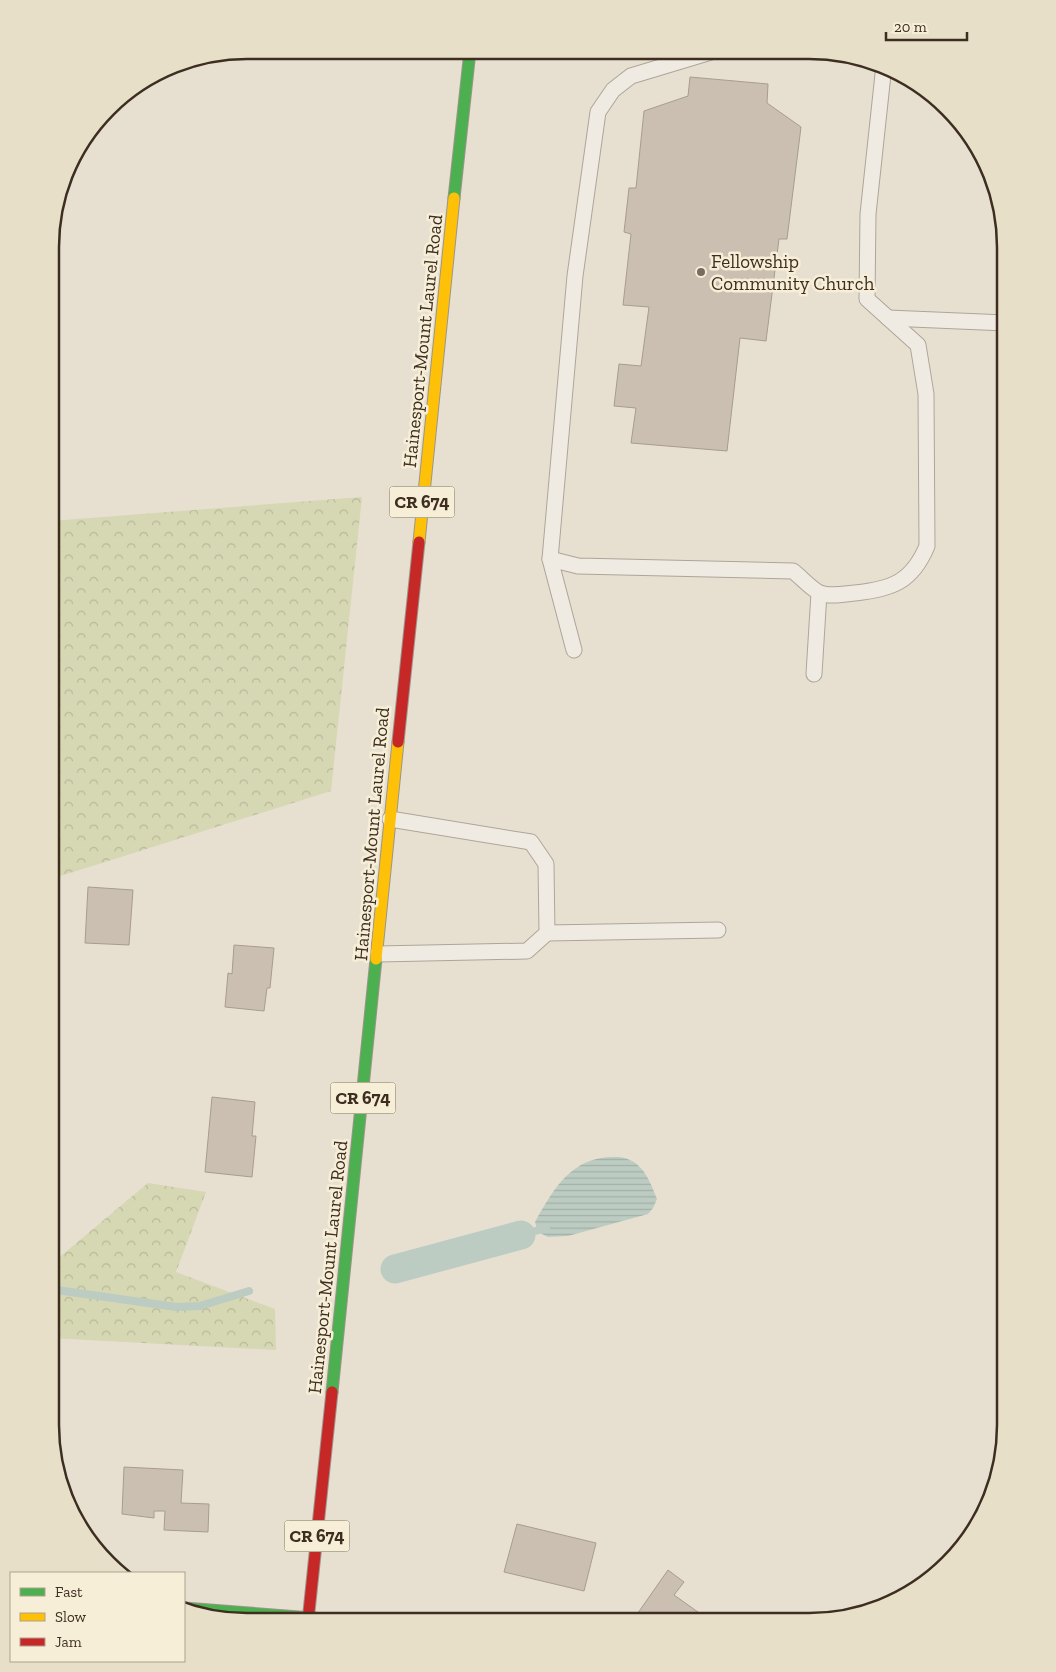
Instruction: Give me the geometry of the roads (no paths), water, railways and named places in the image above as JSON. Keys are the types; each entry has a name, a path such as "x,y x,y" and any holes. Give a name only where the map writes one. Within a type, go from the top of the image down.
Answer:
{"main road":[{"name":"Hainesport-Mount Laurel Road","path":"309,1613 469,59"},
{"path":"214,1611 240,1613"}],"lane":[{"path":"574,650 550,559 575,276 598,112 613,90 631,76 687,59"},
{"path":"550,559 578,566 793,570 820,593 837,595 881,590 905,580 920,562 927,546 924,384 918,346 867,299 868,214 883,74"},
{"path":"888,318 997,323"},
{"path":"814,674 820,593"},
{"path":"390,819 531,842 546,864 547,933"},
{"path":"378,954 527,951 547,933 718,930"}],"waterway":[{"path":"521,1235 546,1228"},
{"path":"395,1269 521,1235"},
{"path":"59,1290 176,1307 200,1306 249,1291"}],"place":[{"name":"Fellowship Community Church","path":"701,272"}]}
